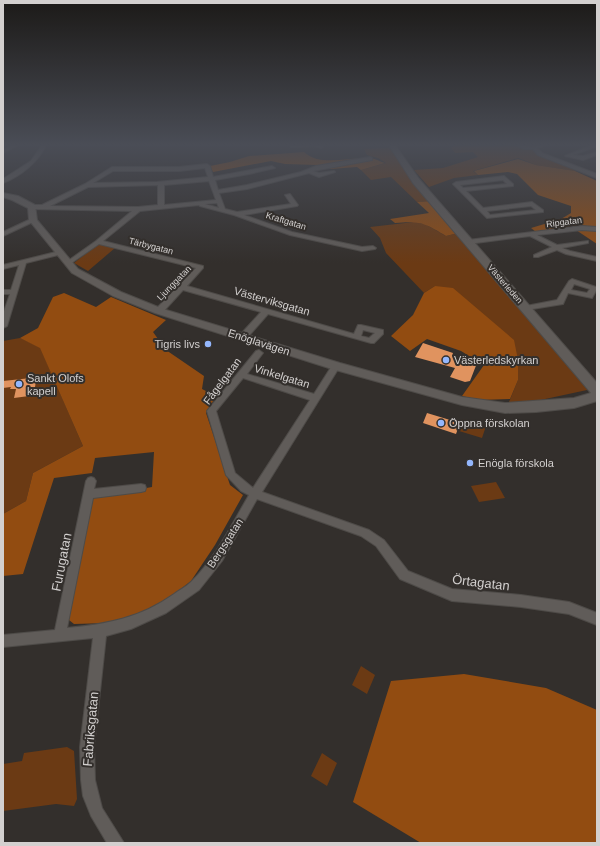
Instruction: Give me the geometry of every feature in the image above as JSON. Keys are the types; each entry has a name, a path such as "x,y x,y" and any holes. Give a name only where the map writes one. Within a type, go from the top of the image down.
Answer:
{"street":[{"path":"43,207 87,185 125,184"},
{"path":"161,184 161,207"},
{"path":"213,184 223,211"},
{"path":"216,192 257,184"},
{"name":"Västerleden","path":"423,184 529,308 597,381"},
{"path":"456,184 489,218 540,211 532,204 482,210"},
{"path":"462,190 510,184"},
{"path":"3,195 28,205 33,220 3,234"},
{"path":"236,214 295,205 288,195"},
{"name":"Kraftgatan","path":"28,205 43,207 138,208 219,201"},
{"name":"Kraftgatan","path":"194,204 236,214 290,233 362,249 373,248"},
{"path":"68,263 98,242 138,208"},
{"name":"Enöglavägen","path":"33,220 68,263 76,271 96,283 159,311 336,366 462,401 505,408 536,407 574,403 592,398 597,393"},
{"name":"Ripgatan","path":"471,242 582,228 597,229"},
{"name":"Ripgatan","path":"532,235 568,253 597,259"},
{"name":"Tärbygatan","path":"98,242 201,267"},
{"path":"536,256 558,247 586,242"},
{"path":"3,267 60,253"},
{"path":"3,326 13,292 24,263"},
{"name":"Ljunggatan","path":"159,311 201,267"},
{"name":"Västerviksgatan","path":"182,288 356,336"},
{"path":"529,308 558,304 563,300 567,291"},
{"path":"3,292 13,292"},
{"name":"Västerleden","path":"529,308 597,393"},
{"path":"243,337 266,311"},
{"name":"Fågelgatan","path":"245,488 231,475 211,411 259,354"},
{"name":"Bergsgatan","path":"3,641 100,631 132,623 158,611 195,586 218,558 255,494 336,366"},
{"name":"Vinkelgatan","path":"242,376 315,398"},
{"name":"Furugatan","path":"60,636 91,481"},
{"path":"89,494 141,488"},
{"name":"Örtagatan","path":"245,488 255,494 365,533 380,543 404,575 452,595 521,601 569,608 597,619"},
{"name":"Fabriksgatan","path":"100,631 86,771 93,806 100,821 116,843"}],"shaded area":[{"path":"399,184 418,184 431,201 417,202"},
{"path":"427,184 436,184 429,187"},
{"path":"527,184 597,184 597,227 577,225 536,232 531,228 561,219 571,213 571,206 538,195"},
{"path":"431,201 458,233 446,236 422,224 411,222 395,223 390,219 429,213 417,202"},
{"path":"414,222 425,224 446,236 458,233 589,387 587,390 536,401 500,404 509,402 518,380 435,286 424,293 386,253 380,238 370,227"},
{"path":"576,230 597,231 597,244"},
{"path":"98,244 115,248 88,271 74,263"},
{"path":"435,286 453,288 514,340 518,360 518,380 510,399 479,400 462,396 484,365 461,351 427,339 410,351 391,336 413,315 424,293"},
{"path":"64,293 96,307 111,297 166,320 153,332 166,350 204,376 202,389 216,396 206,413 230,485 243,495 215,545 191,581 169,598 140,614 108,623 74,624 69,620 90,498 152,487 154,452 95,458 92,473 54,478 23,574 3,576 3,514 26,501 33,473 83,446 40,348 20,338 38,328 53,297"},
{"path":"20,338 40,347 83,446 33,473 26,501 3,514 3,341"},
{"path":"464,419 486,426 482,438 459,431"},
{"path":"496,482 505,498 479,502 471,486"},
{"path":"361,666 375,675 367,694 352,685"},
{"path":"464,674 546,688 597,710 597,843 421,843 353,802 391,681"},
{"path":"67,747 74,751 77,799 74,806 56,804 3,811 3,764 22,761 24,753"},
{"path":"322,753 337,763 327,786 311,776"}],"building":[{"name":"Västerledskyrkan","path":"423,343 453,353 452,356 477,363 470,381 465,382 450,377 455,368 415,357"},
{"name":"Sankt Olofs kapell","path":"31,378 31,381 36,381 35,387 31,388 29,396 14,398 16,389 10,389 11,387 3,388 3,381"},
{"name":"Öppna förskolan","path":"427,413 460,423 456,434 423,423"}],"place":[{"name":"Tigris livs","path":"208,344"},
{"name":"Västerledskyrkan","path":"446,360"},
{"name":"Sankt Olofs kapell","path":"19,384"},
{"name":"Öppna förskolan","path":"441,423"},
{"name":"Enögla förskola","path":"470,463"}]}
